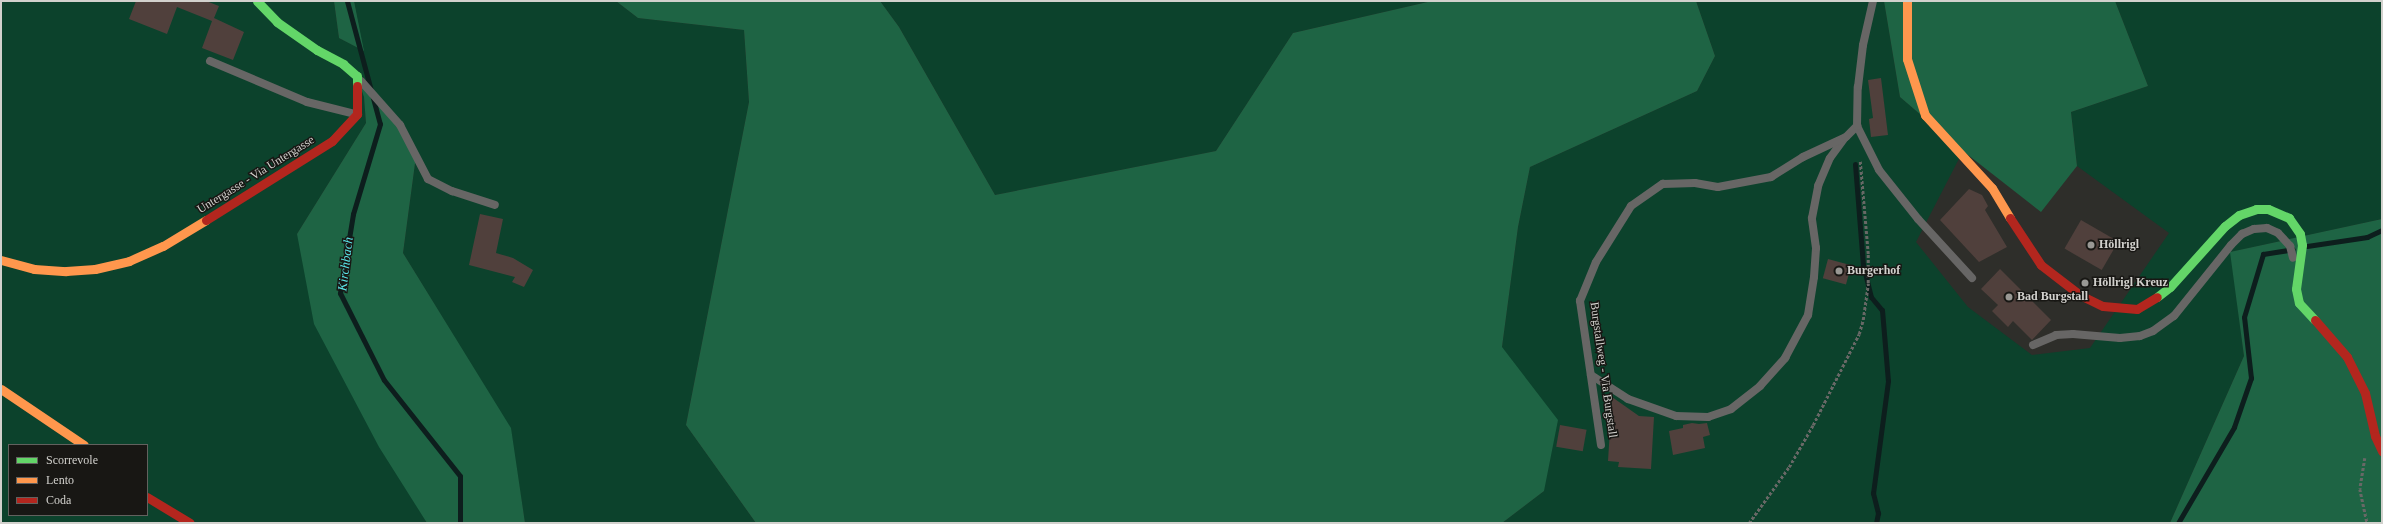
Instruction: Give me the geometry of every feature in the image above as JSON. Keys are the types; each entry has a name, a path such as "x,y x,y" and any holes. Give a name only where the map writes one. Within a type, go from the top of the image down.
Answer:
{"street":[{"path":"257,1 277,22 317,50 343,64 357,76 357,114"},
{"path":"1907,1 1907,59 1925,115 1992,188 2017,231 2041,264 2080,295 2103,306 2120,309 2137,309 2150,302 2170,287 2225,226 2239,215 2256,209 2268,209 2280,213 2288,218 2300,234 2301,256 2297,270 2296,289 2300,303 2329,334 2347,357 2365,393 2375,436 2382,452"},
{"name":"Untergasse - Via Untergasse","path":"1,260 34,269 66,271 94,269 129,261 163,246 332,141 357,114"},
{"path":"1,389 83,444"},
{"path":"148,498 190,523"}],"lane":[{"path":"1873,1 1862,52 1858,87 1857,126 1879,170 1918,219 1972,278"},
{"path":"210,60 307,102 357,114"},
{"path":"357,76 400,125 428,179 452,190 495,205"},
{"name":"Burgstallweg - Via Burgstall","path":"1601,445 1580,301 1596,262 1631,206 1663,184 1694,183 1718,187 1771,177 1803,157 1846,137 1857,126"},
{"path":"1591,374 1628,399 1676,416 1708,417 1731,409 1760,386 1785,358 1808,315 1814,278 1816,248 1812,218 1818,186 1830,158 1846,137"},
{"path":"2033,345 2056,335 2073,334 2120,338 2140,336 2153,331 2174,316 2231,245 2242,234 2254,229 2266,228 2278,233 2290,246 2297,270"}],"path":[{"path":"1749,523 1789,467 1813,425 1858,334 1863,320 1868,283 1868,254 1860,156"},
{"path":"2367,523 2360,489 2363,461 2375,436"}],"green space":[{"path":"1,1 334,1 339,38 363,50 354,1 616,1 638,18 744,30 749,102 686,425 756,523 525,523 510,428 403,253 416,156 364,97 366,123 297,234 427,523 1,523"},
{"path":"334,1 354,1 364,51 339,38"},
{"path":"616,1 880,1 899,27 995,195 1216,151 1293,33 1432,1 1696,1 1715,56 1697,91 1530,167 1518,227 1502,347 1558,420 1544,491 1502,523 756,523 686,425 749,102 744,30 638,18"},
{"path":"880,1 1432,1 1293,33 1216,151 995,195 899,27"},
{"path":"1696,1 1884,1 1900,97 1963,151 1916,242 1968,307 2032,355 2090,348 2169,233 2077,166 2071,112 2148,86 2115,1 2382,1 2382,219 2231,252 2244,356 2170,523 1502,523 1544,491 1502,347 1518,227 1530,167 1697,91 1715,56"},
{"path":"1884,1 2115,1 2148,86 2071,112 2077,166 2041,212 1963,151 1900,97"},
{"path":"357,76 400,125 416,156 403,253 511,428 525,523 427,523 379,447 314,324 297,234 366,123 364,97"},
{"path":"2382,219 2382,523 2170,523 2244,356 2230,252"}],"building":[{"path":"136,1 206,1 219,6 214,18 244,32 233,60 202,48 212,21 177,7 167,34 129,19"},
{"path":"1881,78 1888,135 1871,137 1869,119 1873,118 1868,80"},
{"path":"1969,189 1982,195 1988,206 1985,210 2007,247 1979,262 1940,220"},
{"path":"480,214 503,219 496,253 513,258 533,270 524,287 512,282 515,277 469,265"},
{"name":"Höllrigl","path":"2081,220 2118,241 2102,270 2064,249"},
{"name":"Burgerhof","path":"1828,259 1851,265 1846,285 1823,278"},
{"name":"Bad Burgstall","path":"2000,269 2051,320 2032,340 2013,321 2008,327 1992,311 1998,305 1981,289"},
{"path":"1612,397 1639,416 1654,417 1651,469 1618,467 1619,462 1608,461"},
{"path":"1692,423 1707,423 1710,435 1703,437 1705,448 1673,455 1669,431 1683,428 1683,425"},
{"path":"1560,425 1587,430 1583,451 1556,447"}],"waterway":[{"name":"Kirchbach","path":"347,1 380,124 353,214 340,293 384,380 460,476 460,523"},
{"path":"1855,164 1863,265 1871,297 1882,310 1888,381 1873,493 1878,513 1876,523"},
{"path":"2307,246 2367,237 2382,230"},
{"path":"2178,523 2234,427 2251,378 2244,317 2263,254 2293,249"}],"traffic: fast":[{"path":"257,1 277,22 317,50 343,64 357,76 357,86"},
{"path":"2157,297 2170,287 2225,226 2239,215 2256,209 2268,209 2289,218 2300,234 2302,245 2296,289 2299,303 2315,320"}],"traffic: slow":[{"path":"1907,1 1907,59 1925,115 1992,188 2010,218"},
{"path":"1,260 34,269 66,271 95,269 129,261 163,246 206,220"},
{"path":"1,389 83,444"}],"traffic: jam":[{"path":"206,220 332,141 357,114 357,86"},
{"path":"2010,218 2041,265 2080,295 2103,306 2137,309 2157,297"},
{"path":"2315,320 2347,357 2365,393 2375,436 2382,451"},
{"path":"148,498 190,523"}],"place":[{"name":"Höllrigl","path":"2091,245"},
{"name":"Burgerhof","path":"1839,271"},
{"name":"Höllrigl Kreuz","path":"2085,283"},
{"name":"Bad Burgstall","path":"2009,297"}]}
